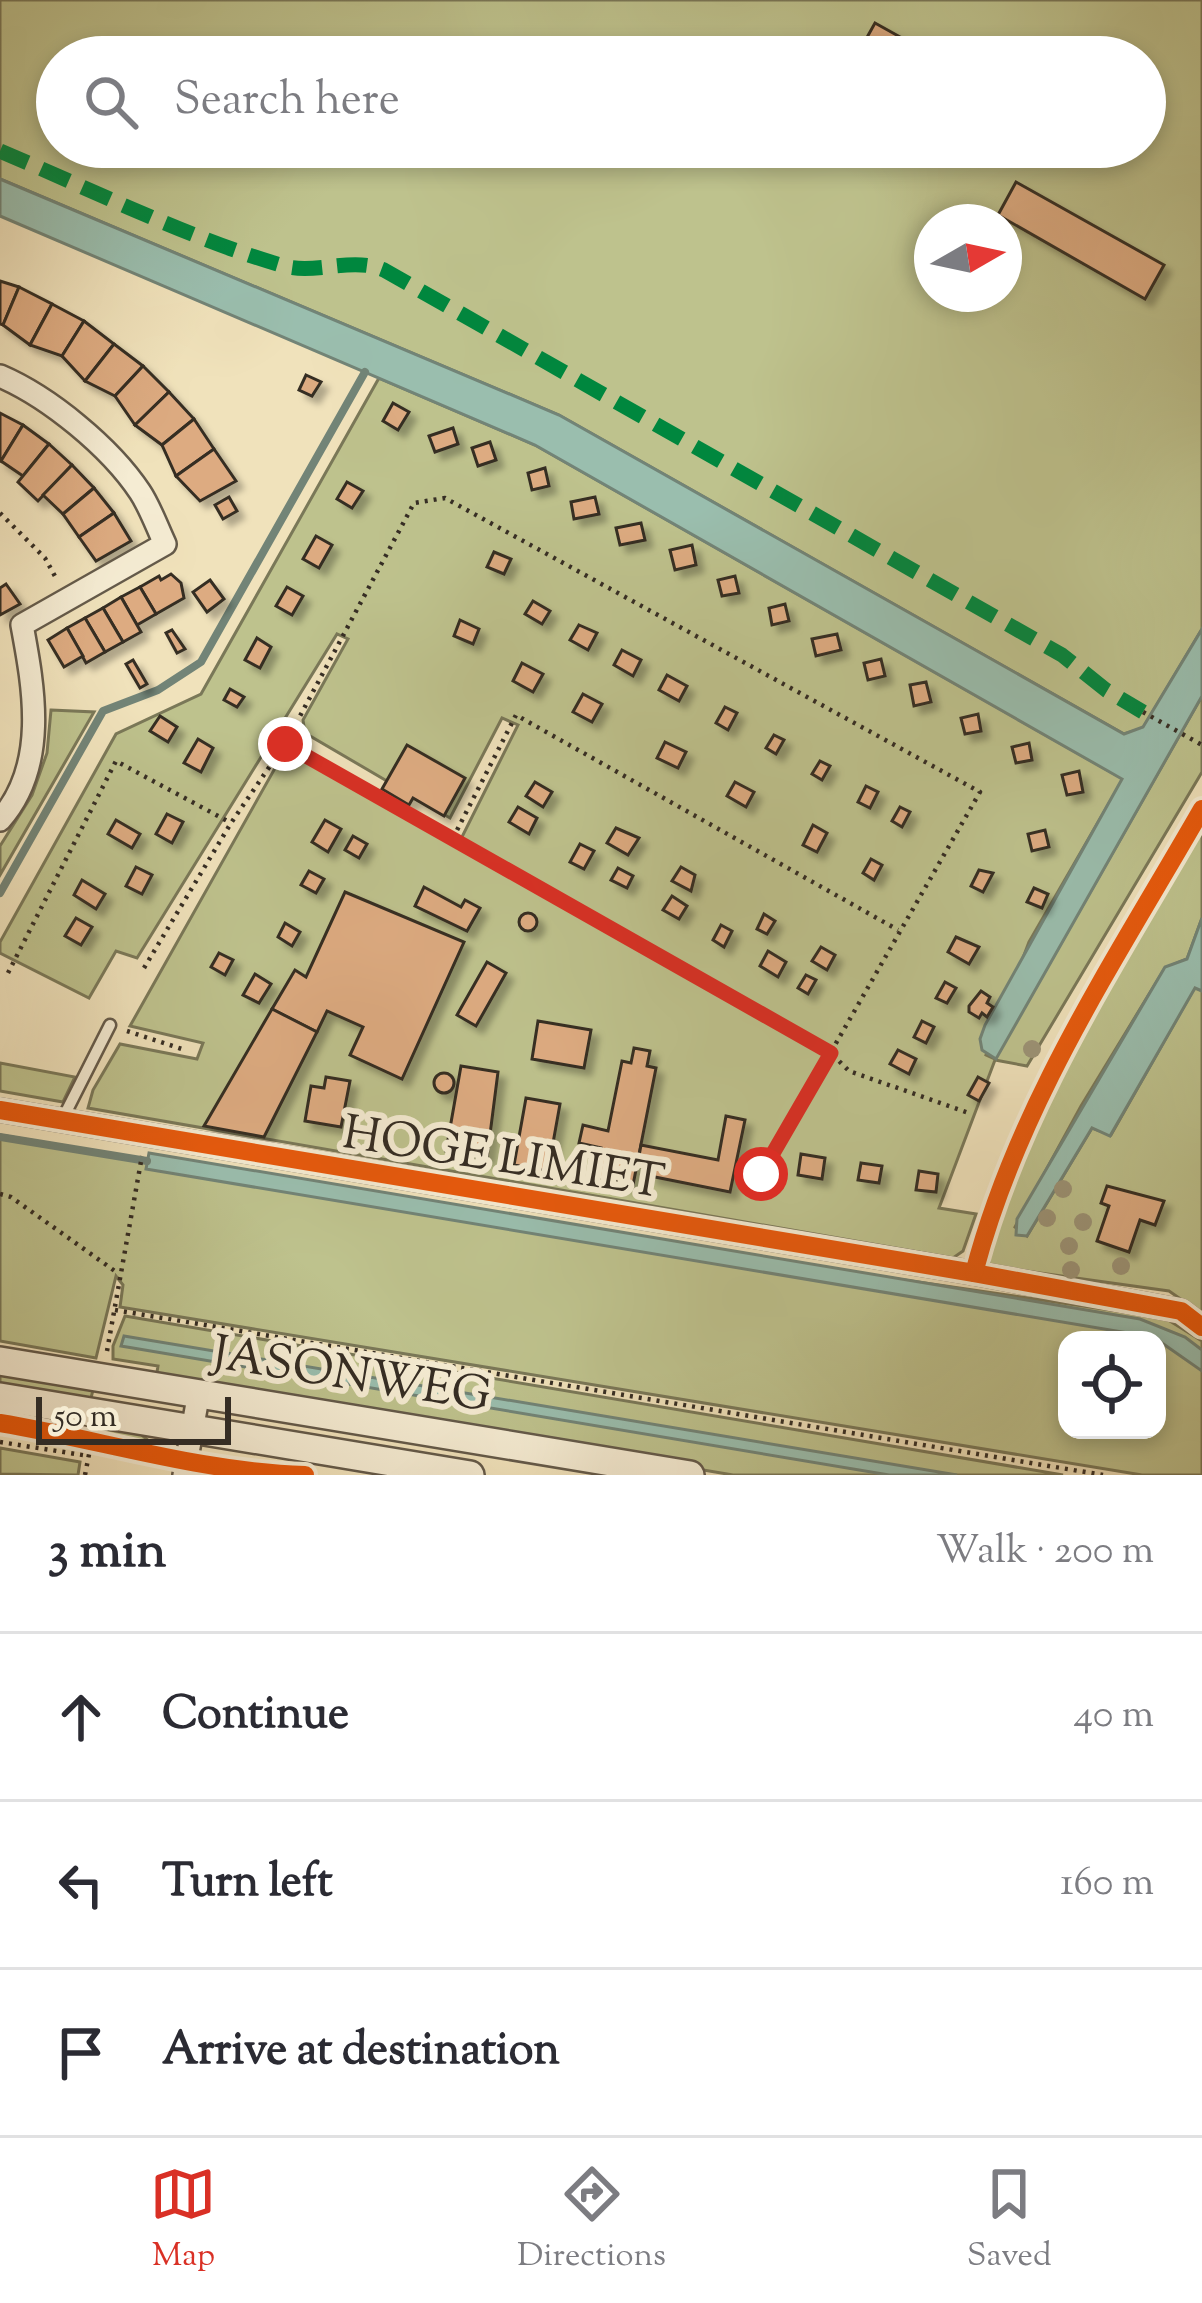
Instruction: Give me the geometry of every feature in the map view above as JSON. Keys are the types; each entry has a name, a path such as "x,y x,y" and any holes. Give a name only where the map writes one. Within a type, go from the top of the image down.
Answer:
{"street":[{"path":"0,376 22,385 84,430 140,492 165,544 22,625 36,702 31,752 11,807 0,820"},
{"name":"HOGE LIMIET","path":"0,1110 974,1273 1180,1311 1202,1327"},
{"name":"JASONWEG","path":"0,1361 690,1475"},
{"path":"184,1475 199,1392"},
{"name":"JASONWEG","path":"0,1397 470,1475"}],"lane":[{"path":"62,1120 110,1025"}],"path":[{"path":"144,968 285,744 414,503 445,498 980,792 761,1174"},
{"path":"0,513 45,558 68,599"},
{"path":"1143,712 1202,745"},
{"path":"452,838 516,715 899,931"},
{"path":"285,744 831,1053 849,1072 970,1113"},
{"path":"8,973 116,761 231,824"},
{"path":"110,1025 185,1050"},
{"path":"105,1362 139,1174"},
{"path":"0,1194 11,1197 121,1275"},
{"path":"115,1310 1103,1475"},
{"path":"0,1423 97,1447"},
{"path":"0,1442 97,1447"},
{"path":"85,1475 97,1447"}],"green space":[{"path":"0,0 1202,0 1202,629 1143,728 1124,734 559,415 0,179"},
{"path":"379,378 535,445 1123,779 1029,942 986,1055 995,1059 1202,696 1202,772 1027,1066 995,1060 939,1208 976,1214 963,1251 953,1258 88,1108 120,1044 197,1059 203,1043 130,1026 283,754 306,754 458,845 518,725 502,718 450,818 305,733 303,720 348,639 337,634 137,958 116,951 89,998 0,953 0,942 116,734 201,694"},
{"path":"51,710 94,712 0,875 0,846 32,795 47,753"},
{"path":"1202,822 1202,918 1187,959 1165,968 1015,1227 1027,1236 1092,1128 1111,1135 1195,987 1202,991 1202,1314 1169,1291 990,1266 987,1254 1006,1196 1054,1085"},
{"path":"0,1063 75,1077 63,1102 0,1091"},
{"path":"0,1135 630,1240 1165,1318 1202,1341 1202,1475 1142,1475 120,1307 123,1285 116,1276 96,1358 0,1341"},
{"path":"125,1316 1063,1475 733,1475 156,1378 158,1366 113,1359"},
{"path":"0,1371 94,1386 90,1402 0,1386"},
{"path":"101,1424 135,1429 158,1449 98,1440"},
{"path":"0,1448 80,1462 78,1475 0,1474"}],"shaded area":[{"path":"0,179 559,415 1124,734 1143,727 1202,629 1202,696 996,1059 982,1050 985,1025 1122,779 535,445 0,216"},
{"path":"1202,918 1202,991 1195,988 1110,1136 1092,1128 1027,1236 1016,1235 1017,1219 1165,967 1187,959"},
{"path":"149,1153 1140,1319 1185,1337 1202,1350 1202,1371 1166,1346 1166,1331 1116,1331 146,1169"},
{"path":"124,1336 957,1475 889,1475 121,1346"}],"building":[{"path":"875,23 898,36 868,36"},
{"path":"1016,182 1164,265 1145,299 1022,229 1022,204 1004,204"},
{"path":"0,281 19,287 3,325 0,324"},
{"path":"19,287 52,304 30,345 3,325"},
{"path":"52,304 84,321 62,356 30,345"},
{"path":"84,321 114,344 85,381 62,356"},
{"path":"114,344 143,366 115,396 85,381"},
{"path":"143,366 169,392 135,425 115,396"},
{"path":"306,375 321,382 312,396 299,390"},
{"path":"169,392 194,419 162,445 135,425"},
{"path":"393,403 409,412 398,430 383,421"},
{"path":"0,413 23,425 1,461 0,460"},
{"path":"194,419 214,449 176,476 162,445"},
{"path":"23,425 49,444 23,476 1,461"},
{"path":"453,428 458,444 435,452 429,436"},
{"path":"490,442 496,460 478,466 472,448"},
{"path":"49,444 72,465 38,501 18,482"},
{"path":"214,449 236,481 200,501 176,476"},
{"path":"72,465 94,488 63,514 43,495"},
{"path":"545,468 549,486 532,490 528,473"},
{"path":"347,482 363,491 352,508 337,499"},
{"path":"94,488 114,513 79,537 63,514"},
{"path":"229,497 237,511 223,519 215,505"},
{"path":"595,497 599,514 574,519 571,502"},
{"path":"114,513 131,541 96,561 79,537"},
{"path":"641,523 645,540 620,545 616,528"},
{"path":"316,536 332,545 319,568 303,559"},
{"path":"692,545 696,565 675,570 670,550"},
{"path":"494,552 511,559 504,574 487,567"},
{"path":"171,574 181,583 184,598 156,614 140,587"},
{"path":"735,576 739,593 722,596 718,580"},
{"path":"210,580 224,599 207,612 193,592"},
{"path":"6,584 20,604 0,615 0,588"},
{"path":"140,587 156,614 137,625 121,597"},
{"path":"287,587 303,596 292,615 276,606"},
{"path":"121,597 141,632 123,642 103,608"},
{"path":"533,601 550,611 542,624 525,614"},
{"path":"785,604 789,621 772,625 769,608"},
{"path":"103,608 123,642 105,652 85,618"},
{"path":"85,618 105,652 86,663 67,628"},
{"path":"460,620 479,629 473,644 454,636"},
{"path":"579,625 597,633 588,650 570,640"},
{"path":"67,628 83,656 64,667 48,640"},
{"path":"172,630 185,649 177,653 166,633"},
{"path":"837,634 841,650 816,656 812,639"},
{"path":"257,638 271,647 260,668 245,660"},
{"path":"622,650 641,660 633,676 614,665"},
{"path":"881,659 885,676 868,680 864,663"},
{"path":"133,660 147,684 140,688 126,664"},
{"path":"522,663 543,674 533,692 513,681"},
{"path":"667,675 687,686 679,701 659,690"},
{"path":"926,682 931,702 914,706 910,685"},
{"path":"230,689 244,697 237,707 224,700"},
{"path":"583,694 602,704 592,722 573,712"},
{"path":"725,707 737,713 728,730 716,723"},
{"path":"978,714 981,731 965,734 961,718"},
{"path":"160,716 177,727 168,742 150,731"},
{"path":"774,735 784,740 776,754 766,748"},
{"path":"198,739 213,748 201,772 184,763"},
{"path":"665,742 686,752 678,768 657,758"},
{"path":"1029,743 1032,760 1016,763 1012,747"},
{"path":"407,745 465,778 444,816 413,798 409,805 382,789"},
{"path":"820,761 830,766 822,780 812,774"},
{"path":"1079,771 1083,792 1067,795 1062,775"},
{"path":"535,782 552,792 543,807 526,796"},
{"path":"735,782 754,792 746,807 727,796"},
{"path":"866,786 878,792 870,808 858,802"},
{"path":"518,807 537,818 529,834 509,822"},
{"path":"900,807 910,812 902,827 892,821"},
{"path":"167,814 183,822 172,843 156,834"},
{"path":"116,820 140,834 132,848 108,834"},
{"path":"325,820 341,829 328,852 312,842"},
{"path":"813,825 827,833 817,852 803,845"},
{"path":"616,828 639,838 628,855 607,843"},
{"path":"1045,830 1049,847 1032,851 1028,834"},
{"path":"353,836 367,844 359,858 345,850"},
{"path":"580,844 594,851 584,869 570,862"},
{"path":"871,859 882,865 874,880 863,873"},
{"path":"136,867 152,875 142,894 126,886"},
{"path":"681,867 695,875 691,891 672,881"},
{"path":"618,868 633,876 627,888 611,880"},
{"path":"979,870 993,873 983,892 971,886"},
{"path":"309,871 324,879 316,893 301,885"},
{"path":"82,880 105,894 96,909 74,895"},
{"path":"424,887 461,907 465,900 480,908 467,931 415,906"},
{"path":"1034,888 1048,894 1042,908 1027,902"},
{"path":"345,892 464,942 402,1079 350,1055 363,1027 327,1011 317,1032 272,1009 295,970 306,977"},
{"path":"672,896 687,906 679,919 663,910"},
{"path":"528,913 537,922 528,931 519,922"},
{"path":"764,914 775,921 767,934 757,929"},
{"path":"76,918 92,927 81,945 65,936"},
{"path":"285,923 300,932 292,946 278,937"},
{"path":"721,925 732,931 724,947 713,940"},
{"path":"956,937 979,947 969,964 948,952"},
{"path":"821,947 835,955 827,970 812,961"},
{"path":"768,951 786,962 778,977 760,966"},
{"path":"219,953 233,960 225,975 211,967"},
{"path":"487,962 506,973 476,1026 457,1015"},
{"path":"255,974 271,984 259,1003 243,995"},
{"path":"806,975 816,980 808,994 798,988"},
{"path":"945,982 956,988 947,1003 936,998"},
{"path":"981,991 993,1007 987,1017 982,1013 979,1018 969,1012 969,1006"},
{"path":"272,1009 317,1032 264,1137 204,1126"},
{"path":"538,1021 591,1030 584,1068 532,1059"},
{"path":"922,1021 934,1027 926,1043 914,1037"},
{"path":"634,1048 650,1051 647,1066 656,1068 633,1185 595,1177 601,1148 579,1143 583,1125 608,1131 622,1061 631,1063"},
{"path":"898,1050 916,1059 909,1074 890,1064"},
{"path":"461,1066 498,1072 487,1158 446,1151"},
{"path":"444,1073 454,1083 444,1093 434,1083"},
{"path":"326,1077 350,1081 341,1127 305,1121 311,1086 324,1088"},
{"path":"978,1077 989,1083 979,1101 968,1095"},
{"path":"526,1098 560,1104 548,1171 514,1165"},
{"path":"726,1116 745,1120 730,1192 650,1176 653,1158 639,1156 641,1145 718,1160"},
{"path":"801,1154 825,1158 822,1179 798,1175"},
{"path":"861,1163 882,1166 879,1183 858,1180"},
{"path":"919,1171 938,1174 936,1192 916,1190"},
{"path":"1107,1186 1164,1201 1155,1225 1140,1220 1129,1252 1097,1241 1109,1206 1101,1203"}],"waterway":[{"path":"0,893 103,711 158,690 201,662 365,372"},
{"path":"0,1137 147,1161"}],"marked path":[{"path":"0,151 36,167"},
{"path":"39,168 176,228 284,266 359,265 384,270 1062,655 1143,712"}],"cycle path":[{"path":"974,1273 1016,1150 1043,1091 1202,809"},
{"path":"0,1110 974,1273 1181,1311 1202,1327"},
{"path":"0,1423 190,1462 305,1475"}],"route":[{"path":"285,744 831,1053 761,1174"}]}
